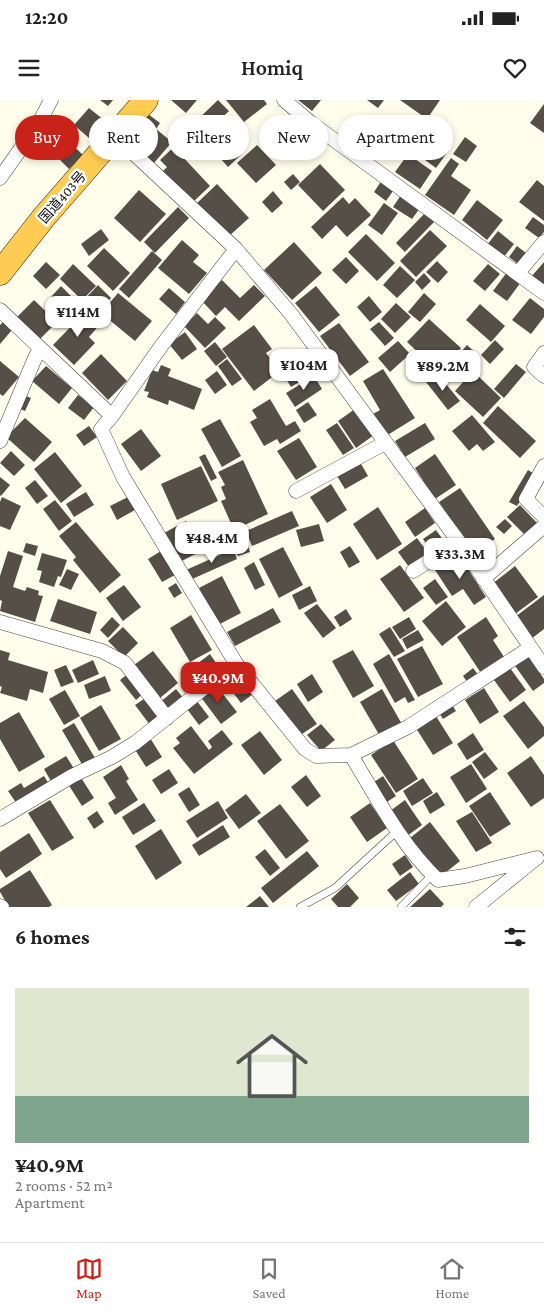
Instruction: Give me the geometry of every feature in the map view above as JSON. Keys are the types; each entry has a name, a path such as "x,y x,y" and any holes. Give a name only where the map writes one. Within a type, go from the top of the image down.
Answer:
{"highway":[{"name":"国道403号","path":"133,115 146,100"},
{"name":"国道403号","path":"3,263 93,160"}],"street":[{"path":"0,178 39,123 51,100"},
{"path":"284,100 311,123 544,293"},
{"path":"140,160 236,250 291,314 459,542 544,667"},
{"path":"518,273 544,242"},
{"path":"236,250 162,345 101,429 124,477 238,665 305,749 316,756 351,755 408,726 530,648"},
{"path":"0,310 112,416"},
{"path":"0,441 40,349"},
{"path":"544,353 534,367 544,376"},
{"path":"296,491 385,442"},
{"path":"544,466 526,499 544,517"},
{"path":"483,579 544,526"},
{"path":"413,571 459,542"},
{"path":"0,622 102,651 125,663 167,718"},
{"path":"0,819 72,776 135,743 204,688 238,665"},
{"path":"351,755 397,831 421,864 438,880 465,876 541,855"},
{"path":"476,907 541,855"}],"lane":[{"path":"300,907 335,888 397,831"},
{"path":"401,907 432,875"}],"building":[{"path":"100,100 113,100 108,106"},
{"path":"171,100 197,100 186,113"},
{"path":"218,100 229,111 225,115 202,115"},
{"path":"226,100 264,100 267,104 249,118 249,115 238,115"},
{"path":"298,100 321,100 312,111"},
{"path":"367,100 384,100 378,108"},
{"path":"400,100 440,100 430,115 421,115"},
{"path":"544,104 544,133 530,123"},
{"path":"89,108 98,115 89,115 89,138 79,129 79,119"},
{"path":"158,131 168,139 168,147 158,158"},
{"path":"465,137 477,146 466,162 453,154"},
{"path":"257,145 259,147 259,160 271,160 276,165 256,183 237,163 240,160 249,160 249,152"},
{"path":"168,152 168,160 186,160 210,186 192,203 162,172 167,167 160,160"},
{"path":"60,160 78,160 69,169"},
{"path":"222,160 236,160 228,167"},
{"path":"404,160 416,160 432,171 420,189 395,172"},
{"path":"425,160 442,160 436,168"},
{"path":"450,160 453,160 459,164 451,176 471,190 454,215 425,195"},
{"path":"320,164 345,190 323,211 298,185"},
{"path":"293,174 300,182 291,190 284,182"},
{"path":"382,180 395,188 386,201 374,192"},
{"path":"537,180 544,186 544,221 519,202"},
{"path":"217,184 249,218 228,237 196,204"},
{"path":"139,190 166,214 140,242 114,218"},
{"path":"273,191 283,203 272,213 262,202"},
{"path":"401,195 420,208 412,219 393,207"},
{"path":"343,197 349,204 355,198 371,215 347,237 336,225 322,239 311,227"},
{"path":"477,200 503,220 487,240 462,220"},
{"path":"384,203 398,213 382,235 368,225"},
{"path":"178,207 189,218 155,253 144,242"},
{"path":"425,213 434,222 405,252 396,243"},
{"path":"533,217 544,225 544,232 539,238 525,228"},
{"path":"101,229 109,240 89,256 81,244"},
{"path":"430,230 447,246 416,277 400,261"},
{"path":"498,231 514,244 503,258 487,245"},
{"path":"366,234 395,263 377,281 348,252"},
{"path":"182,240 199,255 193,262 207,273 189,294 158,268"},
{"path":"294,242 322,273 292,300 264,270"},
{"path":"517,246 526,253 518,264 509,257"},
{"path":"104,248 130,273 113,291 87,266"},
{"path":"152,251 162,260 129,298 119,289"},
{"path":"346,257 359,271 346,284 332,270"},
{"path":"437,261 448,272 438,283 426,272"},
{"path":"46,262 60,275 46,289 33,276"},
{"path":"544,262 544,287 531,277"},
{"path":"73,264 96,286 82,300 60,279"},
{"path":"488,264 500,274 485,291 473,281"},
{"path":"400,266 415,280 397,298 383,285"},
{"path":"507,272 521,282 507,301 493,291"},
{"path":"424,273 431,281 422,290 415,282"},
{"path":"222,280 240,298 254,285 265,296 239,321 225,307 216,316 201,300"},
{"path":"98,285 111,298 98,312 85,299"},
{"path":"61,286 79,304 68,315 50,298"},
{"path":"316,286 340,315 319,332 295,303"},
{"path":"169,288 185,302 176,314 159,299"},
{"path":"118,293 152,321 135,341 101,313"},
{"path":"424,293 436,304 420,322 408,312"},
{"path":"369,296 382,312 370,322 357,307"},
{"path":"530,298 544,309 544,317 531,334 512,320"},
{"path":"34,300 57,322 40,339 17,317"},
{"path":"396,303 411,317 395,333 381,319"},
{"path":"480,304 505,326 491,342 466,320"},
{"path":"88,309 102,322 89,337 95,343 74,365 53,345"},
{"path":"197,313 208,324 215,317 226,328 205,348 184,326"},
{"path":"429,319 461,348 439,372 407,342"},
{"path":"3,322 12,330 0,344 0,325"},
{"path":"379,322 394,338 385,346 370,329"},
{"path":"339,323 369,362 350,376 320,336"},
{"path":"254,325 272,349 266,353 280,371 254,391 222,349"},
{"path":"185,332 197,349 182,360 169,344"},
{"path":"495,340 504,349 490,364 481,355"},
{"path":"398,341 410,354 390,372 378,358"},
{"path":"215,342 227,357 216,366 204,351"},
{"path":"467,345 479,356 466,371 453,361"},
{"path":"311,346 316,354 288,372 282,363"},
{"path":"101,354 127,381 108,400 82,373"},
{"path":"227,359 242,379 232,386 218,366"},
{"path":"0,361 19,377 3,396 0,394"},
{"path":"516,364 526,372 504,398 494,389"},
{"path":"161,365 171,369 168,376 202,389 194,410 169,400 168,405 147,397 149,392 144,391 152,370 158,372"},
{"path":"46,366 72,388 59,404 32,381"},
{"path":"304,368 309,376 291,387 286,379"},
{"path":"383,369 415,418 386,436 373,414 380,410 363,381"},
{"path":"217,371 227,385 215,394 205,380"},
{"path":"473,371 501,398 483,417 455,391"},
{"path":"437,373 460,401 448,410 426,382"},
{"path":"314,376 322,389 295,407 286,393"},
{"path":"24,395 31,398 25,411 18,408"},
{"path":"78,395 94,407 84,420 68,408"},
{"path":"270,399 286,426 295,421 301,431 280,444 277,439 264,446 250,422 257,418 252,410"},
{"path":"308,402 317,415 304,423 296,410"},
{"path":"498,406 536,441 520,458 483,423"},
{"path":"355,409 374,435 356,448 338,421"},
{"path":"472,415 495,442 483,451 477,444 469,451 452,431"},
{"path":"25,418 52,442 34,462 6,437"},
{"path":"220,419 241,456 222,467 201,429"},
{"path":"337,423 354,448 343,455 326,430"},
{"path":"425,423 435,439 405,457 395,441"},
{"path":"89,426 97,437 84,446 76,435"},
{"path":"141,429 161,456 141,471 121,444"},
{"path":"299,438 317,467 296,480 277,451"},
{"path":"11,451 25,465 14,476 0,463"},
{"path":"55,452 82,486 61,503 34,469"},
{"path":"205,454 217,478 211,481 199,457"},
{"path":"435,454 456,485 435,499 415,468"},
{"path":"243,460 268,514 234,530 221,501 226,499 221,487 225,485 218,472"},
{"path":"360,462 368,476 345,489 337,476"},
{"path":"201,466 218,501 177,520 161,484"},
{"path":"528,470 536,475 517,506 509,502"},
{"path":"0,477 10,485 1,496 0,495"},
{"path":"35,480 48,496 37,504 25,488"},
{"path":"331,484 347,510 327,523 310,497"},
{"path":"460,488 495,539 474,554 439,502"},
{"path":"86,492 94,505 74,517 66,504"},
{"path":"2,497 21,506 10,530 0,526 0,502"},
{"path":"128,497 135,510 117,520 110,506"},
{"path":"55,500 72,521 59,531 43,509"},
{"path":"520,505 537,523 525,535 507,517"},
{"path":"378,507 402,544 377,560 353,524"},
{"path":"425,508 435,523 415,537 405,522"},
{"path":"292,511 299,526 252,546 246,531"},
{"path":"505,519 512,526 504,534 496,527"},
{"path":"186,521 201,551 180,562 164,533"},
{"path":"76,522 121,575 100,593 73,560 76,557 59,536"},
{"path":"319,524 324,541 301,547 296,530"},
{"path":"436,530 446,544 433,553 423,539"},
{"path":"244,534 250,552 238,556 231,539"},
{"path":"417,538 428,553 409,567 398,552"},
{"path":"26,543 38,546 35,556 23,552"},
{"path":"350,546 360,562 349,568 340,552"},
{"path":"283,547 303,585 279,598 259,559"},
{"path":"233,549 237,559 190,580 186,570"},
{"path":"8,551 23,556 13,587 25,591 27,587 39,591 38,595 43,596 35,622 0,611 2,601 0,600 0,576"},
{"path":"161,551 175,575 162,582 148,559"},
{"path":"486,551 497,566 484,575 473,560"},
{"path":"42,553 67,560 61,577 58,576 54,587 39,582 42,571 37,570"},
{"path":"459,555 486,597 474,605 463,589 452,596 435,570"},
{"path":"254,562 265,585 255,590 244,568"},
{"path":"400,565 424,598 404,612 380,579"},
{"path":"515,566 538,597 515,614 492,584"},
{"path":"67,569 79,574 71,590 59,585"},
{"path":"222,576 241,613 218,625 199,588"},
{"path":"435,579 448,597 436,605 423,588"},
{"path":"176,583 182,593 174,598 168,588"},
{"path":"124,585 141,607 123,621 106,598"},
{"path":"310,586 317,601 299,610 292,595"},
{"path":"544,595 544,629 531,639 515,617"},
{"path":"58,599 97,612 90,634 50,621"},
{"path":"446,601 466,627 442,646 422,621"},
{"path":"317,604 336,628 323,638 304,613"},
{"path":"273,608 281,622 235,646 227,632"},
{"path":"346,609 352,619 340,627 334,617"},
{"path":"191,615 212,650 190,662 170,628"},
{"path":"112,617 120,625 108,638 100,630"},
{"path":"409,617 416,629 400,639 392,627"},
{"path":"486,617 498,636 493,640 504,657 481,673 457,637"},
{"path":"123,627 138,643 124,657 108,641"},
{"path":"390,627 405,651 394,657 379,634"},
{"path":"418,630 424,640 407,649 402,639"},
{"path":"422,646 443,684 418,697 397,659"},
{"path":"0,650 10,653 8,660 48,672 43,693 30,689 27,701 0,693 2,687 0,686"},
{"path":"353,650 374,686 353,698 332,661"},
{"path":"153,651 178,683 160,698 134,665"},
{"path":"526,653 544,679 544,683 533,691 513,663"},
{"path":"210,654 218,666 201,679 193,667"},
{"path":"389,654 415,700 408,703 405,697 395,703 373,664"},
{"path":"93,660 99,674 78,683 72,670"},
{"path":"66,665 74,682 61,687 54,670"},
{"path":"473,668 479,676 468,683 463,676"},
{"path":"510,668 526,690 510,702 494,680"},
{"path":"129,673 144,693 136,700 120,680"},
{"path":"312,674 323,692 308,702 297,684"},
{"path":"105,676 111,691 89,699 84,685"},
{"path":"239,677 253,694 241,703 228,686"},
{"path":"215,684 237,712 221,724 200,696"},
{"path":"484,688 499,712 480,724 465,700"},
{"path":"176,689 185,700 168,714 159,703"},
{"path":"292,689 317,724 299,736 275,701"},
{"path":"382,689 403,726 381,738 360,702"},
{"path":"65,690 80,716 64,725 49,699"},
{"path":"147,697 161,717 150,725 135,705"},
{"path":"197,701 209,717 199,725 187,709"},
{"path":"524,701 544,727 544,736 528,749 503,716"},
{"path":"101,705 121,739 99,751 80,718"},
{"path":"452,705 456,711 443,719 439,713"},
{"path":"19,712 45,757 19,772 0,739 0,723"},
{"path":"434,713 453,743 433,755 414,725"},
{"path":"74,723 95,758 83,766 62,730"},
{"path":"321,724 335,740 321,751 307,735"},
{"path":"191,726 209,750 212,747 208,741 222,730 233,744 194,774 173,748 180,743 176,738"},
{"path":"260,731 282,760 264,775 241,745"},
{"path":"473,733 484,750 467,760 457,744"},
{"path":"150,738 162,757 146,767 134,748"},
{"path":"393,740 418,779 396,793 371,755"},
{"path":"485,752 498,769 484,779 472,762"},
{"path":"66,756 75,770 52,783 44,769"},
{"path":"531,756 544,775 544,798 531,807 507,773"},
{"path":"471,764 487,789 466,803 450,777"},
{"path":"121,765 129,779 126,781 138,800 115,815 108,803 116,798 103,777"},
{"path":"169,769 178,783 161,794 152,780"},
{"path":"306,775 321,796 307,807 291,787"},
{"path":"44,776 49,784 17,804 8,791 21,783 24,788"},
{"path":"80,776 94,798 82,806 68,784"},
{"path":"383,776 396,796 387,802 374,782"},
{"path":"423,778 433,793 412,806 403,791"},
{"path":"189,787 200,805 189,812 178,794"},
{"path":"437,792 445,805 430,814 423,801"},
{"path":"490,792 511,824 490,837 469,806"},
{"path":"246,794 261,813 239,829 225,810"},
{"path":"50,800 74,838 52,851 28,813"},
{"path":"405,800 422,825 407,836 390,811"},
{"path":"218,801 228,818 197,838 186,821"},
{"path":"144,803 156,821 133,835 122,817"},
{"path":"370,803 387,828 367,842 350,817"},
{"path":"280,804 309,841 286,859 257,821"},
{"path":"97,811 104,822 94,829 87,818"},
{"path":"472,812 492,843 476,852 456,821"},
{"path":"430,822 460,861 440,877 410,838"},
{"path":"223,825 230,837 199,856 192,845"},
{"path":"161,829 182,863 156,880 135,846"},
{"path":"29,833 42,854 6,878 0,869 0,852"},
{"path":"265,849 280,868 270,876 255,857"},
{"path":"307,851 319,866 273,903 261,888"},
{"path":"405,855 413,867 400,876 392,864"},
{"path":"30,870 52,905 49,907 9,907 0,889"},
{"path":"410,872 419,884 396,901 387,890"},
{"path":"347,884 359,898 350,907 338,907 331,899"},
{"path":"430,889 444,904 441,907 410,907"},
{"path":"260,896 269,907 246,907"}]}
